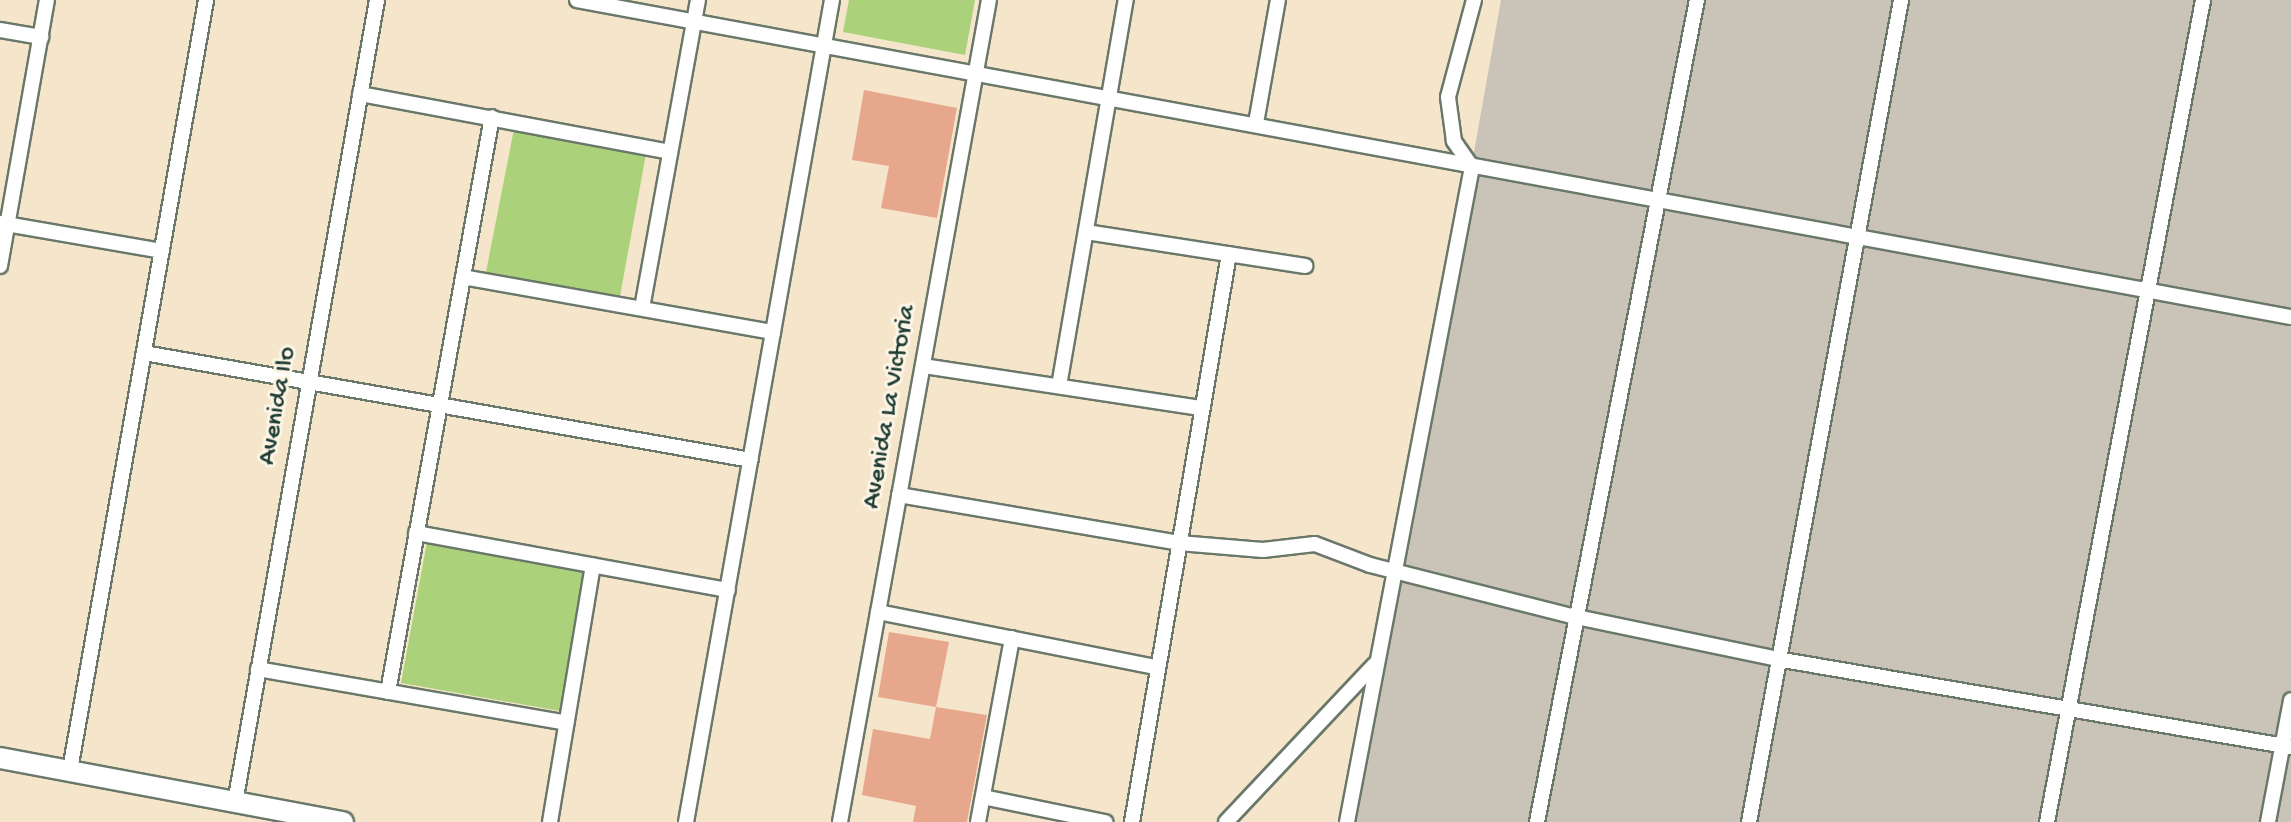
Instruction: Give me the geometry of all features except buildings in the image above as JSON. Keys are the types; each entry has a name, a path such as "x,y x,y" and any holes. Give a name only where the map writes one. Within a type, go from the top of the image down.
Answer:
{"street":[{"path":"0,266 4,223 47,0"},
{"path":"70,770 206,0"},
{"name":"Avenida Ilo","path":"233,812 377,0"},
{"path":"577,0 1256,123 1656,205 1854,235 2291,317"},
{"path":"642,308 698,0"},
{"path":"686,822 832,0"},
{"name":"Avenida La Victoria","path":"840,822 989,0"},
{"path":"1059,386 1126,0"},
{"path":"1256,123 1278,0"},
{"path":"1347,822 1389,570 1472,167 1454,141 1448,97 1474,0"},
{"path":"1537,822 1572,616 1697,0"},
{"path":"1749,822 1854,235 1901,0"},
{"path":"2047,822 2144,288 2203,0"},
{"path":"0,30 41,37"},
{"path":"360,94 670,152"},
{"path":"388,692 492,117"},
{"path":"4,223 162,251"},
{"path":"1086,232 1305,266"},
{"path":"1132,822 1229,254"},
{"path":"463,277 773,332"},
{"path":"144,353 751,460"},
{"path":"923,366 1202,408"},
{"path":"899,495 1179,543 1263,550 1315,544 1389,570 1572,616 1777,659 2068,706 2287,746"},
{"path":"416,533 728,590"},
{"path":"550,822 593,566"},
{"path":"878,612 1157,667"},
{"path":"978,822 1012,638"},
{"path":"1226,822 1374,665"},
{"path":"258,669 566,723"},
{"path":"2268,822 2287,746 2291,700"},
{"path":"0,758 70,770 233,812 343,822"},
{"path":"983,797 1105,822"}],"shaded area":[{"path":"1501,0 2291,0 2291,822 1355,822"}],"green space":[{"path":"849,0 975,0 965,55 843,32"},
{"path":"514,129 646,154 620,296 486,272"},
{"path":"427,542 584,571 560,711 401,683"}]}
